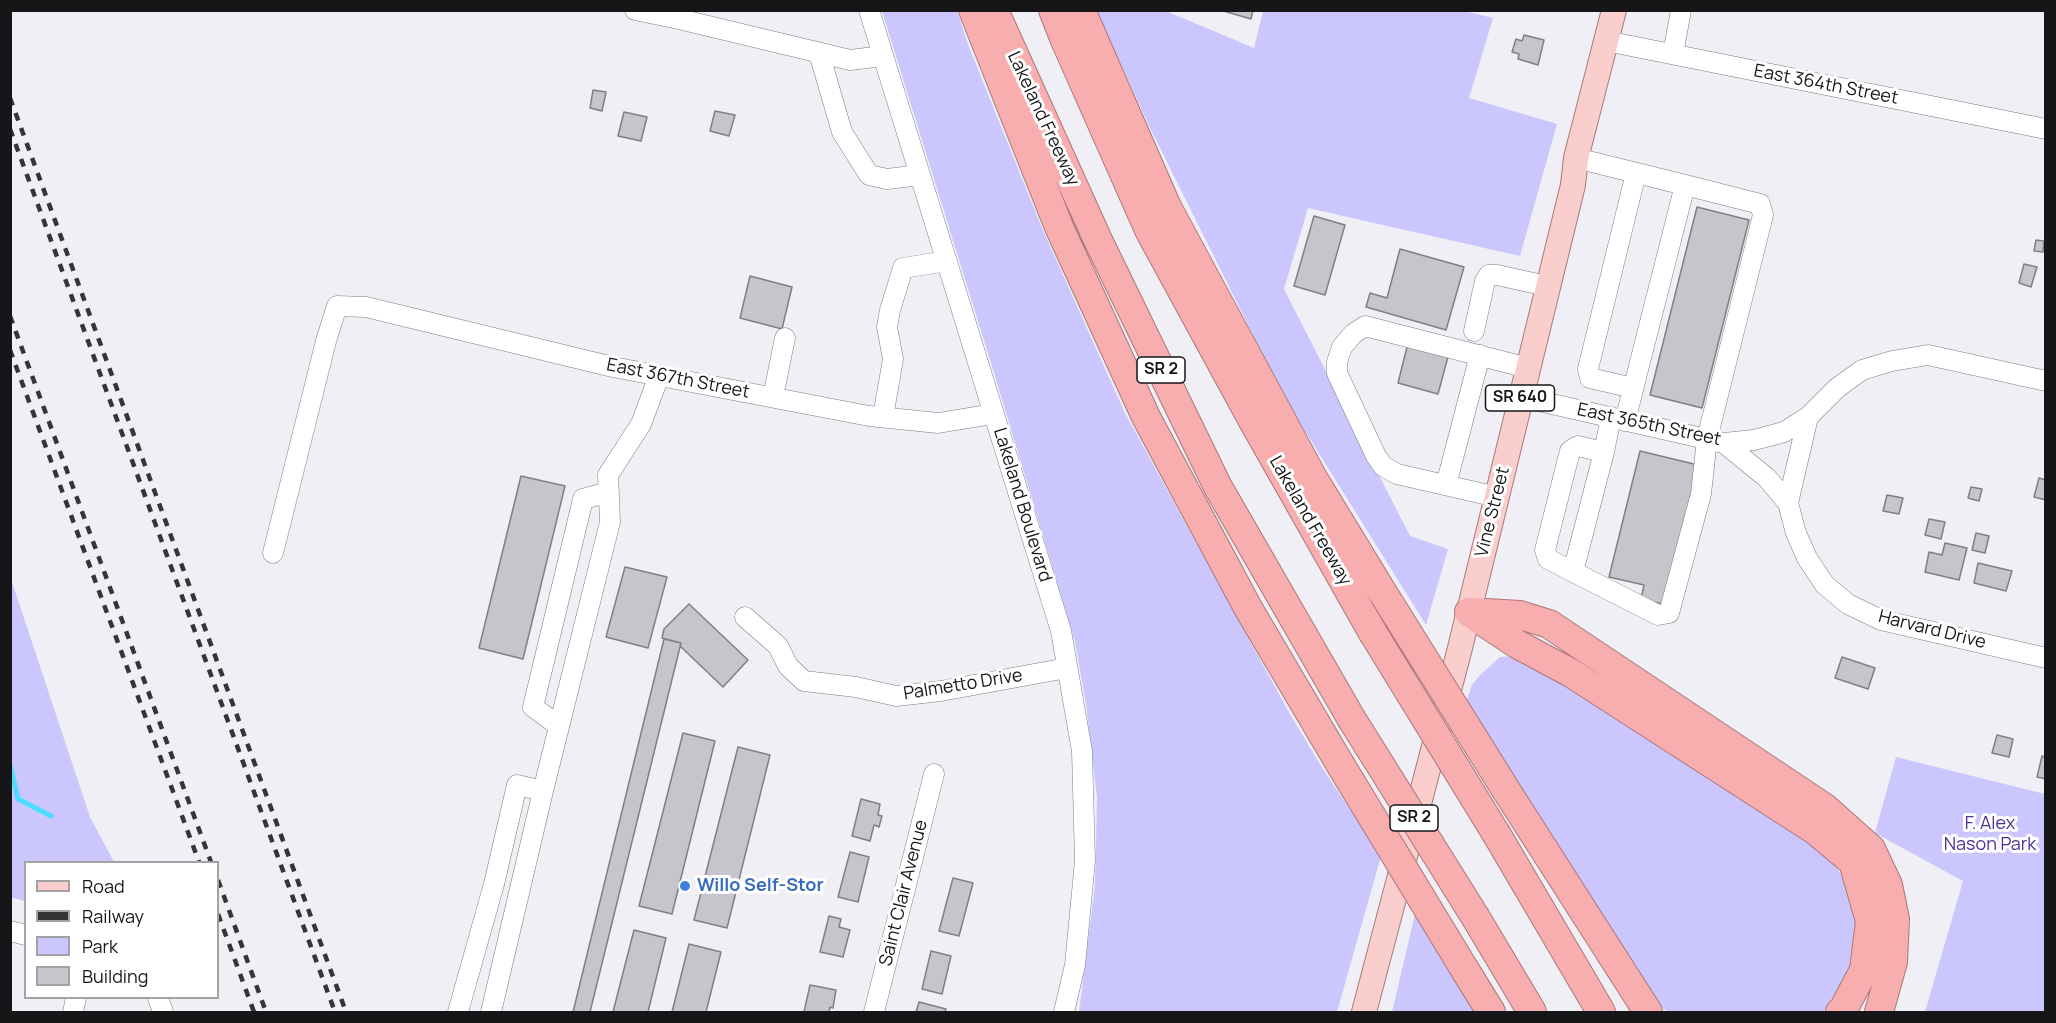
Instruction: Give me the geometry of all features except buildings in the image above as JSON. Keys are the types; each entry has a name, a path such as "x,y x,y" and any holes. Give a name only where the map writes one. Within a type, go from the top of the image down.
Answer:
{"highway":[{"path":"973,10 1059,227 1146,417 1248,608 1491,1012"},
{"name":"Lakeland Freeway","path":"994,10 1098,238 1218,487 1351,718 1532,1012"},
{"name":"Lakeland Freeway","path":"1053,10 1149,230 1253,421 1373,633 1497,835 1601,1012"},
{"path":"1081,10 1167,207 1313,478 1506,790 1648,1012"},
{"path":"1469,612 1517,644 1571,673 1816,831 1853,862 1870,921 1864,970 1844,1010 1840,1012"},
{"path":"1469,612 1520,615 1549,624 1825,808 1871,849 1888,885 1894,919 1893,962 1879,1012"}],"main road":[{"name":"Vine Street","path":"1364,1012 1469,612 1573,185 1576,158 1614,10"}],"street":[{"path":"635,10 850,60 883,56"},
{"name":"Lakeland Boulevard","path":"869,10 1061,631 1082,751 1085,861 1075,965 1064,1012"},
{"path":"1673,54 1681,10"},
{"name":"East 364th Street","path":"1606,40 2046,129"},
{"path":"819,53 842,132 869,175 887,179 920,175"},
{"path":"1576,158 1760,204 1763,215 1716,441 1669,613 1658,615 1548,559 1545,550 1570,451 1578,446 1604,452"},
{"path":"1633,388 1590,378 1587,369 1636,173"},
{"path":"1574,572 1604,452 1633,388 1685,185"},
{"path":"883,417 893,359 887,327 903,268 947,261"},
{"path":"1474,331 1485,281 1489,275 1547,286"},
{"name":"East 367th Street","path":"273,553 326,341 337,306 366,306 613,367 883,417 938,423 993,414"},
{"path":"1497,497 1397,474 1383,466 1337,374 1337,362 1342,347 1353,334 1365,326 1528,368"},
{"path":"773,397 785,338"},
{"name":"East 365th Street","path":"1521,397 1716,441 1754,441 1784,432 1808,417 1837,388 1862,370 1892,361 1928,355 2046,381"},
{"path":"1446,485 1480,356"},
{"path":"491,1012 610,522 608,475 641,424 659,376"},
{"path":"1788,503 1808,417"},
{"name":"Harvard Drive","path":"1716,441 1767,477 1788,503 1796,533 1807,558 1825,585 1848,604 1881,620 2046,658"},
{"path":"559,726 533,707 583,500 609,492"},
{"name":"Palmetto Drive","path":"745,617 778,646 788,666 804,681 856,687 896,696 941,691 1067,668"},
{"name":"Saint Clair Avenue","path":"874,1012 934,774"},
{"path":"458,1012 494,884 517,785 543,792"}],"green space":[{"path":"882,11 957,11 969,47 1042,228 1125,413 1291,716 1381,856 1337,1012 1079,1012 1095,886 1097,798 1086,704 1075,642"},
{"path":"1097,11 1166,11 1254,48 1263,11 1464,11 1493,18 1469,98 1557,124 1520,256 1308,208 1284,289 1410,536 1448,549 1426,625 1285,399 1150,128"},
{"path":"11,579 90,817 113,861 24,861 24,901 10,897"},
{"path":"1513,656 1537,662 1828,854 1849,887 1857,910 1859,949 1830,1006 1822,1012 1669,1012 1662,1008 1638,976 1466,702 1472,685 1481,674 1500,657"},
{"name":"F. Alex Nason Park","path":"1896,757 2045,794 2045,1012 1925,1012 1963,881 1875,833"},
{"path":"1415,914 1478,1012 1392,1012"}],"waterway":[{"path":"10,765 18,799 51,816"}],"railway":[{"path":"10,98 346,1012"},
{"path":"10,129 335,1012"},
{"path":"10,316 211,861"},
{"path":"10,350 199,861"},
{"path":"219,883 266,1012"},
{"path":"219,917 254,1012"}],"place":[{"name":"Willo Self-Stor","path":"685,886"}]}
